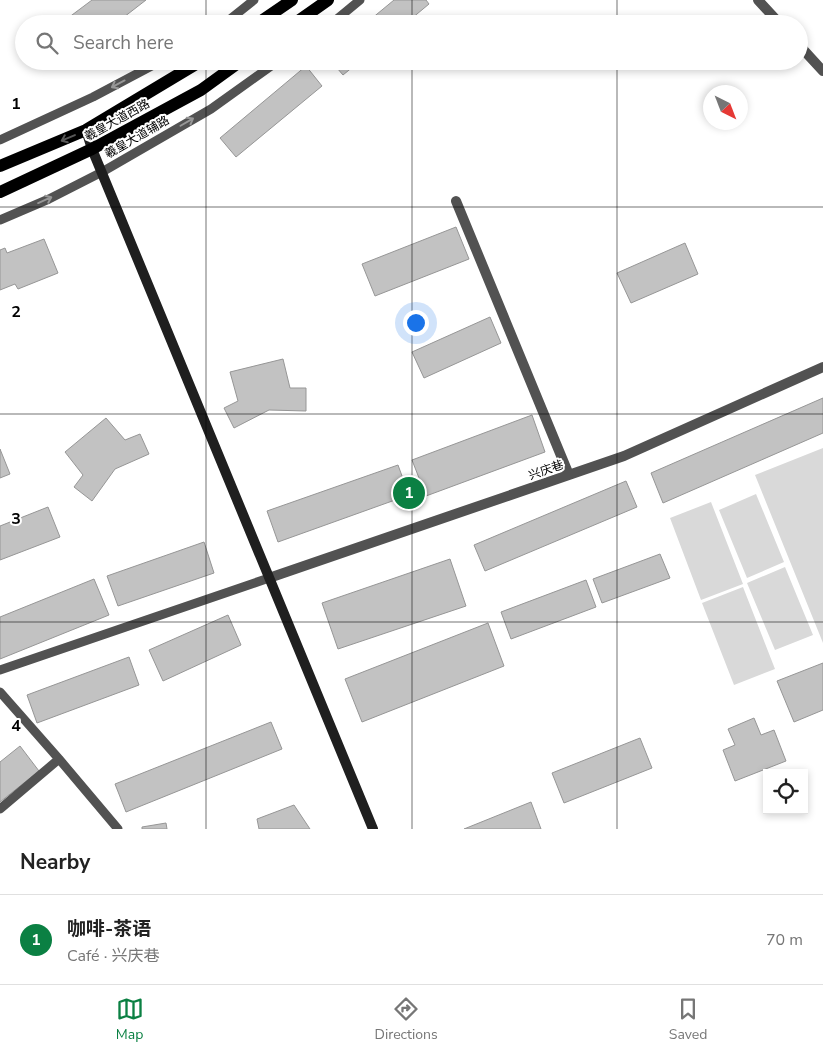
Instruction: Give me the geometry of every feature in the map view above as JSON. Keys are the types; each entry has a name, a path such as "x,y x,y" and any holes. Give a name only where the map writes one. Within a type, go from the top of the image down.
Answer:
{"main road":[{"path":"270,15 292,0"},
{"path":"307,15 328,0"},
{"name":"羲皇大道西路","path":"0,166 86,130 186,70"},
{"name":"羲皇大道西路","path":"0,192 92,149 200,90 228,70"},
{"path":"86,130 92,149 373,829"}],"street":[{"path":"758,0 772,15"},
{"path":"808,55 823,71"},
{"path":"456,201 569,475"},
{"name":"兴庆巷","path":"269,578 624,456 823,367"}],"lane":[{"path":"235,15 254,0"},
{"path":"342,15 360,0"},
{"path":"0,140 93,97 144,70"},
{"name":"羲皇大道辅路","path":"0,220 49,199 102,172 211,108 265,70"},
{"path":"0,670 269,578"},
{"path":"0,692 118,829"},
{"path":"0,809 59,759"}],"shaded area":[{"path":"823,448 823,643 755,475"},
{"path":"756,494 784,562 747,578 719,510"},
{"path":"711,502 743,584 701,600 670,518"},
{"path":"785,567 813,635 775,650 747,583"},
{"path":"743,587 775,669 734,685 702,603"}],"building":[{"path":"92,0 146,0 127,15 72,15"},
{"path":"394,0 426,0 429,4 416,15 376,15"},
{"path":"301,70 309,70 322,86 236,157 220,138"},
{"path":"339,70 349,70 343,75"},
{"path":"456,227 469,259 375,296 362,264"},
{"path":"44,239 58,273 18,289 15,284 0,290 0,250 5,248 7,253"},
{"path":"685,243 698,274 631,303 617,273"},
{"path":"490,317 501,343 424,378 412,352"},
{"path":"283,359 290,388 306,388 306,411 269,410 234,428 224,408 238,401 230,372"},
{"path":"823,398 823,433 663,503 651,473"},
{"path":"532,415 545,452 426,496 412,460"},
{"path":"106,418 125,440 140,434 149,454 115,469 92,501 74,487 83,475 65,452"},
{"path":"0,449 10,474 0,478"},
{"path":"398,465 409,495 278,542 267,511"},
{"path":"626,481 637,507 485,571 474,545"},
{"path":"48,507 60,537 0,560 0,526"},
{"path":"204,542 214,573 118,606 107,576"},
{"path":"660,554 670,578 602,603 593,579"},
{"path":"450,559 466,606 338,649 322,603"},
{"path":"94,579 109,615 0,659 0,617"},
{"path":"586,580 596,607 511,639 501,612"},
{"path":"228,615 241,645 163,681 149,650"},
{"path":"488,623 504,666 362,722 345,679"},
{"path":"129,657 139,685 37,723 27,695"},
{"path":"823,663 823,710 794,722 777,681"},
{"path":"754,718 761,735 774,730 786,761 735,781 723,750 735,745 728,729"},
{"path":"271,722 282,749 126,812 115,784"},
{"path":"640,738 652,768 564,803 552,773"},
{"path":"20,746 39,771 0,802 0,762"},
{"path":"531,802 541,829 464,829"},
{"path":"294,805 310,829 259,829 257,819"},
{"path":"166,823 167,829 142,829 142,827"}],"place":[{"name":"咖啡-茶语","path":"409,493"}]}
